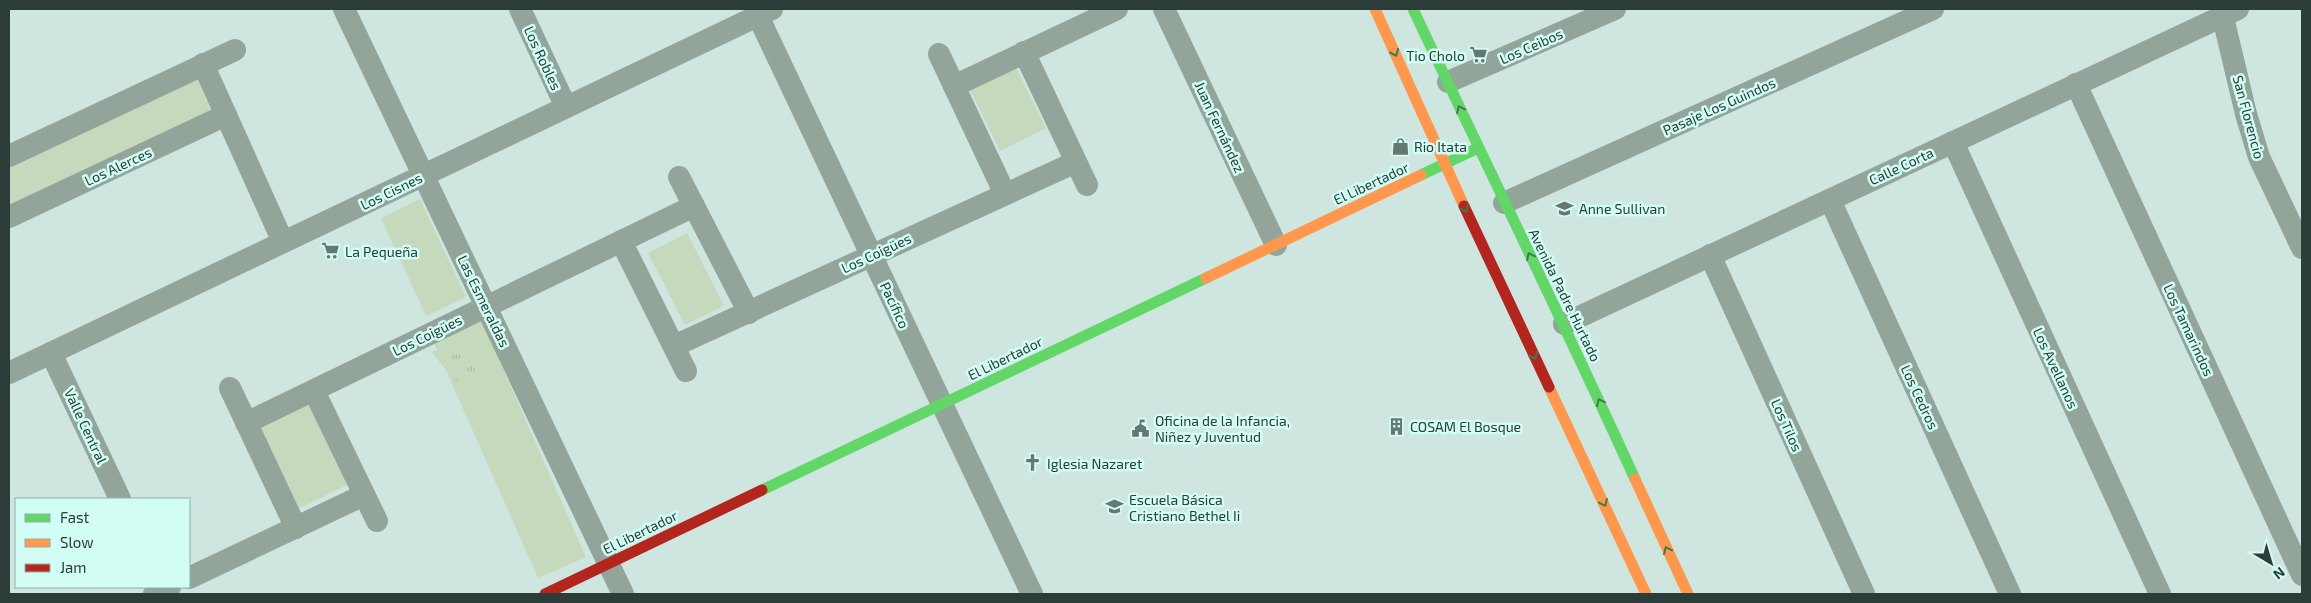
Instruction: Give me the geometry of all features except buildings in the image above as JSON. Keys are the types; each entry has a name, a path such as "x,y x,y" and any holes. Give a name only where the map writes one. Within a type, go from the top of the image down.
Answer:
{"main road":[{"path":"1375,9 1639,592"},
{"name":"Avenida Padre Hurtado","path":"1413,9 1504,203 1564,324 1688,594"},
{"name":"El Libertador","path":"545,594 1478,148"}],"street":[{"name":"Las Esmeraldas","path":"344,9 623,594"},
{"name":"Los Robles","path":"520,9 566,107"},
{"path":"954,86 1117,9"},
{"name":"Juan Fernández","path":"1164,9 1276,245"},
{"name":"Los Ceibos","path":"1448,82 1615,9"},
{"name":"Pasaje Los Guindos","path":"1504,203 1933,9"},
{"name":"Calle Corta","path":"1564,324 2228,11"},
{"name":"San Florencio","path":"2228,11 2251,135 2268,178 2302,248"},
{"name":"Los Cisnes","path":"9,373 765,12"},
{"name":"Pacífico","path":"765,12 871,254 1032,594"},
{"path":"9,156 235,50"},
{"path":"1024,52 1087,185"},
{"path":"939,54 1005,194"},
{"path":"203,64 283,242"},
{"name":"Los Tamarindos","path":"2076,84 2302,575"},
{"name":"Los Alerces","path":"9,217 226,115"},
{"name":"Los Avellanos","path":"1953,142 2160,594"},
{"name":"Los Coigües","path":"674,346 749,313 871,254 1076,162"},
{"path":"679,177 749,313"},
{"name":"Los Cedros","path":"1830,200 2010,594"},
{"name":"Los Coigües","path":"246,422 694,206"},
{"path":"620,241 686,371"},
{"name":"Los Tilos","path":"1710,255 1864,594"},
{"name":"Valle Central","path":"51,353 120,498"},
{"path":"230,388 296,528"},
{"path":"314,390 377,521"},
{"path":"190,578 364,495"}],"green space":[{"path":"1015,66 1046,128 1000,151 969,88"},
{"path":"197,77 212,112 9,209 9,165"},
{"path":"420,199 466,297 426,316 381,218"},
{"path":"687,233 724,306 685,325 648,253"},
{"path":"481,319 586,557 538,578 433,341"},
{"path":"463,340 478,376 456,381 431,352"},
{"path":"308,402 349,484 298,509 255,426"}],"traffic: fast":[{"path":"1413,9 1635,479"},
{"path":"1421,175 1478,148"},
{"path":"762,490 1206,278"}],"traffic: slow":[{"path":"1375,9 1464,206"},
{"path":"1206,278 1421,175"},
{"path":"1549,387 1646,594"},
{"path":"1635,479 1688,594"}],"traffic: jam":[{"path":"1464,206 1549,387"},
{"path":"545,594 762,490"}],"place":[{"name":"Tio Cholo","path":"1479,55"},
{"name":"Rio Itata","path":"1400,146"},
{"name":"Anne Sullivan","path":"1565,208"},
{"name":"La Pequeña","path":"331,251"},
{"name":"COSAM El Bosque","path":"1396,426"},
{"name":"Oficina de la Infancia, Niñez y Juventud","path":"1141,428"},
{"name":"Iglesia Nazaret","path":"1033,463"},
{"name":"Escuela Básica Cristiano Bethel Ii","path":"1115,507"}]}
